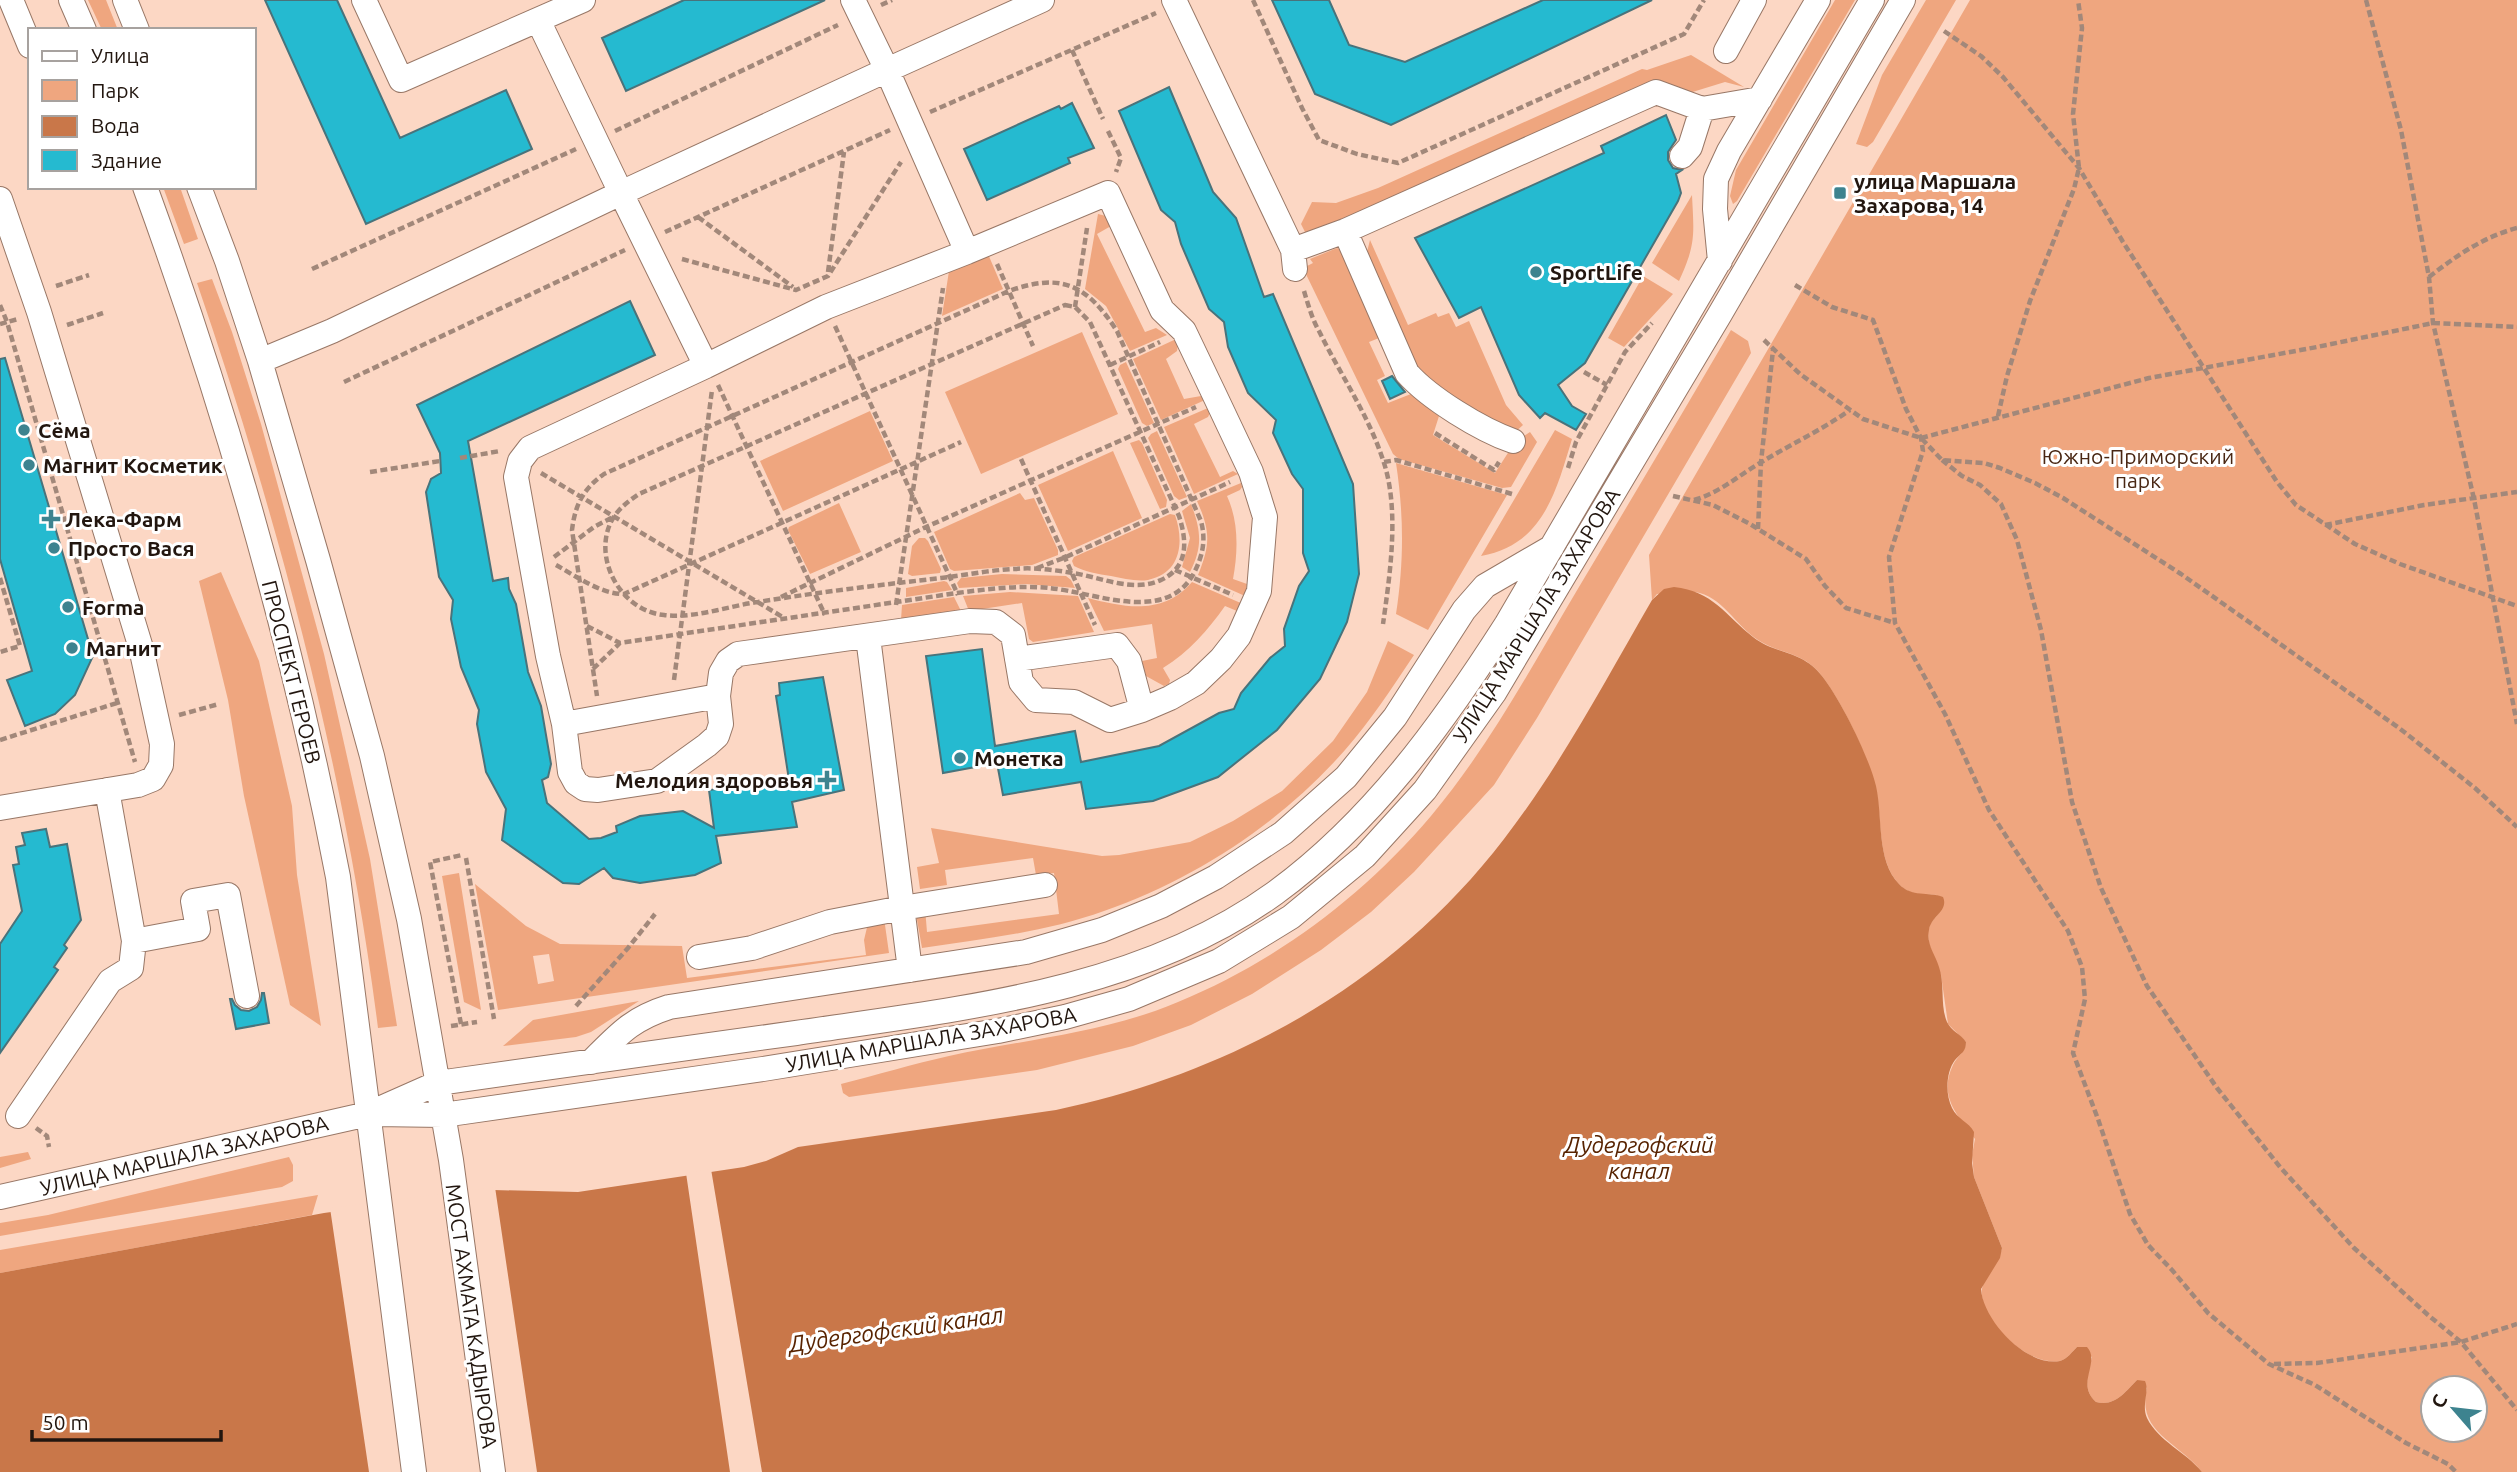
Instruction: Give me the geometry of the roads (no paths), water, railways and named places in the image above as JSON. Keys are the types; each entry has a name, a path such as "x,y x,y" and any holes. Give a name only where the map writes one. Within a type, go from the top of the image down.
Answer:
{"street":[{"path":"11,0 28,42"},
{"path":"71,0 83,28"},
{"path":"125,0 136,28"},
{"path":"364,0 401,80 583,0"},
{"path":"853,0 887,70 967,252"},
{"path":"260,361 332,331 621,192 1042,0"},
{"path":"1726,51 1755,0"},
{"path":"1720,261 1715,209 1716,179 1818,0"},
{"name":"УЛИЦА МАРШАЛА ЗАХАРОВА","path":"0,1197 368,1114 438,1083 995,1002 1059,988 1121,969 1206,934 1274,893 1346,834 1403,772 1471,679 1552,547 1872,0"},
{"name":"УЛИЦА МАРШАЛА ЗАХАРОВА","path":"368,1114 443,1115 891,1049 1065,1017 1129,999 1219,961 1291,918 1365,856 1425,790 1494,693 1903,0"},
{"path":"1175,2 1294,260 1345,231 1656,92 1702,109 1760,99"},
{"path":"538,20 706,366"},
{"path":"1682,156 1690,147 1702,109"},
{"name":"ПРОСПЕКТ ГЕРОЕВ","path":"145,189 216,392 286,640 323,798 338,877 414,1472"},
{"path":"200,189 260,361 372,756 408,919 443,1115"},
{"path":"1108,193 1162,310 1184,331 1251,472 1265,517 1259,591 1239,636 1221,659 1196,683 1170,698 1110,720 1074,702 1036,700 1021,682 1013,635 996,622 970,621 738,654 728,661 721,673 718,696 721,724 718,736 657,781 598,790 585,789 576,783 570,772 564,724 548,656 516,477 520,461 530,448 826,307 967,252 1108,193"},
{"path":"0,199 5,224 45,332 141,648 163,744 161,765 153,779 107,790 0,808"},
{"path":"1345,231 1407,373 1418,385 1440,400 1501,437 1513,441"},
{"path":"591,1062 627,1026 646,1014 669,1007 1026,952 1102,930 1161,906 1216,877 1283,833 1346,777 1395,717 1464,610 1485,586 1552,547"},
{"path":"867,637 910,970"},
{"path":"1017,659 1117,645 1129,662 1142,710"},
{"path":"564,724 718,696"},
{"path":"18,1116 110,981 131,968 134,941 107,790"},
{"path":"699,957 752,948 830,922 1045,885"},
{"path":"134,941 198,929 193,901 228,895 247,996"},
{"name":"МОСТ АХМАТА КАДЫРОВА","path":"443,1115 493,1472"}],"water":[{"name":"Дудергофский канал","path":"1674,587 1699,593 1709,599 1753,637 1806,661 1822,676 1846,714 1872,774 1878,798 1883,851 1892,874 1899,884 1909,891 1943,897 1944,906 1930,925 1928,935 1941,974 1947,1022 1966,1042 1964,1050 1950,1071 1948,1096 1954,1112 1974,1132 1974,1177 2002,1248 2000,1258 1981,1289 1989,1314 2008,1339 2034,1357 2060,1361 2077,1347 2087,1347 2091,1353 2088,1388 2096,1402 2114,1400 2137,1380 2145,1381 2145,1413 2152,1426 2202,1472 0,1472 0,1273 324,1213 493,1190 578,1192 744,1167 798,1147 1056,1110 1121,1094 1185,1072 1246,1046 1304,1015 1360,979 1412,937 1460,891 1504,839 1545,782 1652,600 1664,589"}],"place":[{"name":"улица Маршала Захарова, 14","path":"1840,193"},
{"name":"SportLife","path":"1536,272"},
{"name":"Сёма","path":"24,430"},
{"name":"Магнит Косметик","path":"29,465"},
{"name":"Лека-Фарм","path":"51,519"},
{"name":"Просто Вася","path":"54,548"},
{"name":"Forma","path":"68,607"},
{"name":"Магнит","path":"72,648"},
{"name":"Монетка","path":"960,758"},
{"name":"Мелодия здоровья","path":"827,780"}],"park label":[{"name":"Южно-Приморский парк","path":"2138,468"}]}
